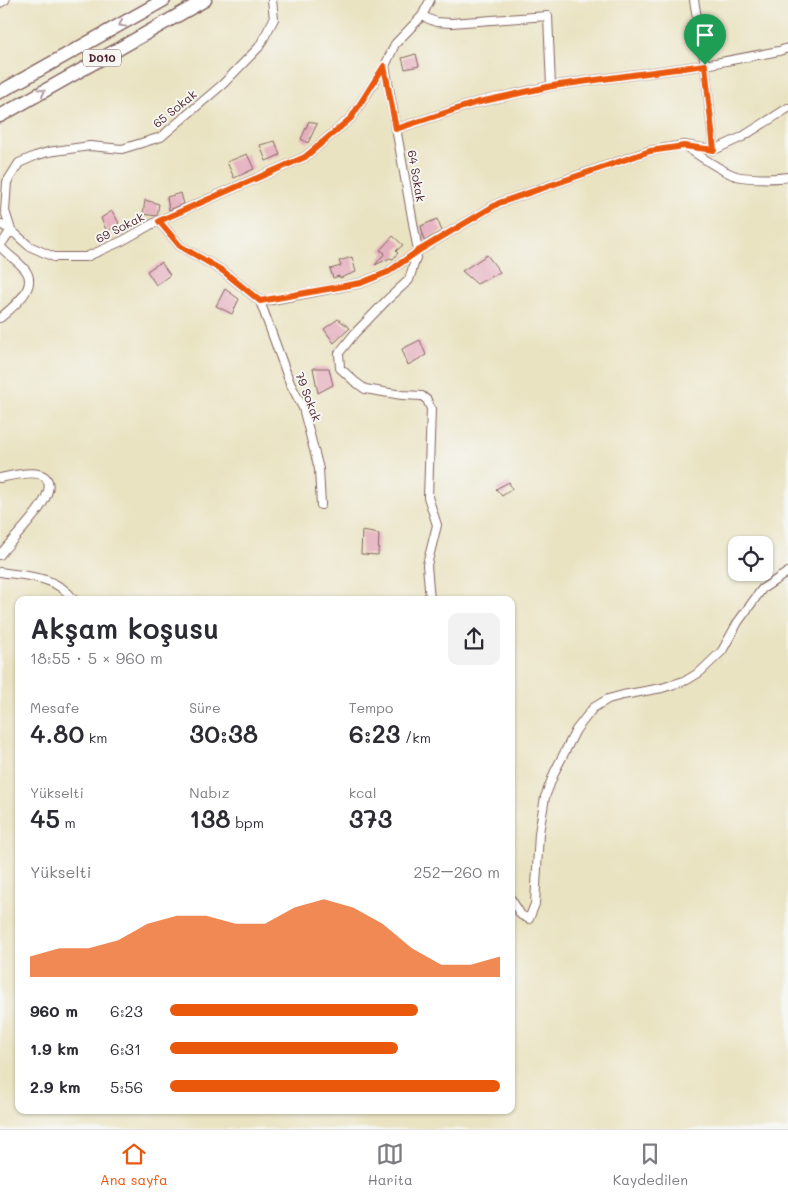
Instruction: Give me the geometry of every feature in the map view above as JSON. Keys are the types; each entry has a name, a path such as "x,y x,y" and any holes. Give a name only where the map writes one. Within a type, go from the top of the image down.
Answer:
{"highway":[{"name":"D010","path":"0,92 164,0"},
{"name":"D010","path":"0,116 205,0"}],"street":[{"path":"0,3 5,0"},
{"name":"65 Sokak","path":"11,230 5,211 7,182 19,163 48,152 90,146 122,149 161,137 223,84 259,47 274,19 272,0"},
{"path":"384,66 395,44 422,16 430,0"},
{"path":"694,0 705,65 714,150"},
{"path":"422,16 436,22 451,23 548,16 552,86"},
{"path":"396,129 475,103 552,86 705,65 788,48"},
{"name":"69 Sokak","path":"0,224 11,230 30,246 54,257 86,257 122,242 159,221 305,157 351,118 384,66"},
{"name":"64 Sokak","path":"384,66 418,251"},
{"path":"159,221 180,246 223,271 260,301 361,283 388,272 418,251 499,203 650,151 684,146 714,150 742,137 788,108"},
{"path":"684,146 737,176 788,177"},
{"path":"0,318 17,304 27,288 29,280 26,271 0,246 11,230"},
{"path":"418,251 409,280 361,326 339,353 340,368 354,382 365,389 422,396 427,400 431,408 428,497 437,525 427,565 430,596"},
{"name":"79 Sokak","path":"260,301 290,383 303,408 319,469 320,505"},
{"path":"0,478 28,473 42,475 49,484 49,493 42,505 0,555"},
{"path":"0,572 46,579 71,596"},
{"path":"515,905 521,915 529,919 535,904 539,833 544,797 555,770 576,730 593,708 608,699 623,694 662,688 687,680 700,672 722,651 738,622 762,589 788,572"}],"building":[{"path":"416,54 419,66 405,69 402,58"},
{"path":"309,121 317,124 308,143 301,139"},
{"path":"275,141 280,155 266,161 260,145"},
{"path":"247,154 254,169 234,178 227,162"},
{"path":"181,193 184,204 169,210 167,197"},
{"path":"145,200 159,204 157,216 143,214"},
{"path":"112,211 119,223 107,232 101,218"},
{"path":"437,219 442,231 424,241 421,226"},
{"path":"393,236 403,245 396,251 398,253 393,259 390,258 375,265 385,253 380,250"},
{"path":"487,255 500,272 477,284 462,271"},
{"path":"352,257 356,272 340,278 339,276 333,278 330,269 341,266 339,261"},
{"path":"161,262 170,275 156,285 147,271"},
{"path":"225,289 239,299 232,314 216,306"},
{"path":"338,319 350,328 334,343 324,329"},
{"path":"420,340 426,355 408,365 402,349"},
{"path":"313,368 329,368 333,385 318,393"},
{"path":"509,482 512,489 502,496 496,489"},
{"path":"362,531 379,534 378,555 361,554"}],"route":[{"path":"705,65 714,150 684,146 650,151 499,203 418,251 388,272 361,283 260,301 223,271 180,246 159,221 305,157 351,118 384,66 396,129 475,103 552,86 705,65"}]}
